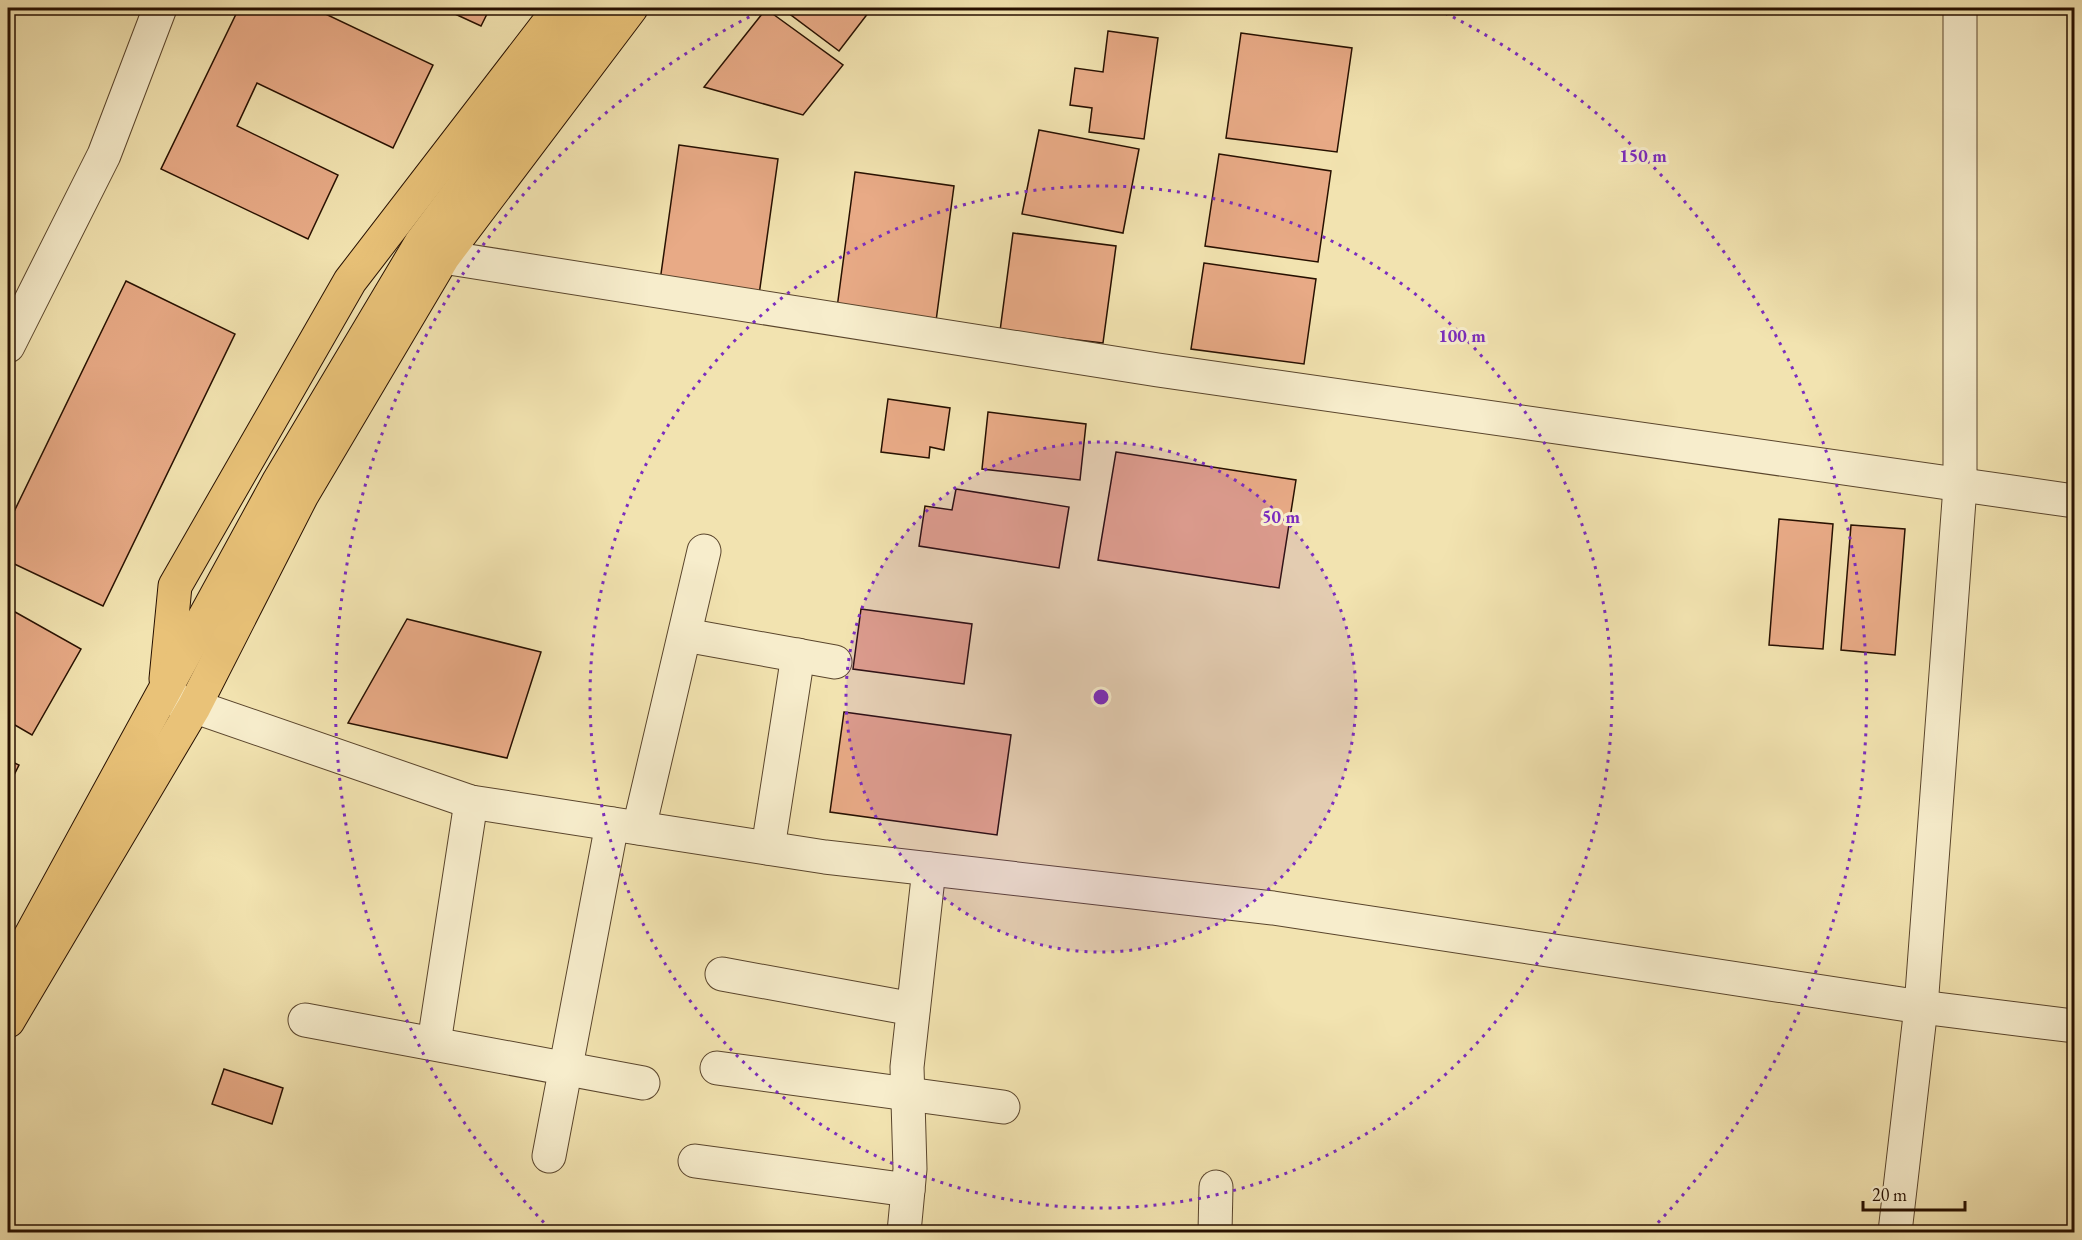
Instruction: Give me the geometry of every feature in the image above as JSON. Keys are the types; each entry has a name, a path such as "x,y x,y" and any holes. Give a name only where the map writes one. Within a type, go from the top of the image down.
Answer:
{"main road":[{"path":"164,696 175,586 338,301 350,281 560,8"},
{"path":"8,977 164,696 279,481 421,243 597,8"},
{"path":"8,1022 194,706 302,495 443,257 631,8"}],"street":[{"path":"8,346 104,155 160,8"},
{"path":"1895,1233 1921,1007 1960,486 1960,8"},
{"path":"443,257 1169,372 2074,501"},
{"path":"549,1156 565,1068 626,826 685,635 704,551"},
{"path":"685,635 835,662"},
{"path":"768,848 798,655"},
{"path":"164,696 471,802 768,848 929,869 1273,908 1921,1007 2074,1026"},
{"path":"434,1043 471,802"},
{"path":"904,1233 908,1190 907,1067 929,869"},
{"path":"722,974 913,1009"},
{"path":"304,1020 643,1083"},
{"path":"717,1068 1003,1107"},
{"path":"695,1161 908,1190"},
{"path":"1215,1233 1216,1187"}],"building":[{"path":"239,8 313,8 433,65 393,148 257,83 237,126 338,175 308,239 161,169"},
{"path":"442,8 490,8 481,26"},
{"path":"790,8 872,8 839,51 787,12"},
{"path":"1199,8 1318,8 1319,14 1199,14"},
{"path":"766,9 843,65 803,115 704,87"},
{"path":"1108,31 1158,38 1144,139 1089,132 1092,108 1070,105 1075,68 1103,72"},
{"path":"1241,33 1352,48 1337,152 1226,138"},
{"path":"1039,130 1139,149 1123,233 1022,214"},
{"path":"679,145 778,159 759,295 660,281"},
{"path":"1219,154 1331,171 1318,262 1205,246"},
{"path":"855,172 954,186 936,321 837,308"},
{"path":"1013,233 1116,246 1103,343 1000,331"},
{"path":"1204,263 1316,279 1304,364 1191,349"},
{"path":"126,281 235,334 103,606 8,561 8,524"},
{"path":"888,399 950,408 944,450 930,447 929,458 881,452"},
{"path":"988,412 1086,424 1080,480 982,469"},
{"path":"1116,452 1296,480 1279,588 1098,560"},
{"path":"956,489 1069,507 1059,568 919,546 925,506 952,510"},
{"path":"1779,519 1833,524 1823,649 1769,645"},
{"path":"1851,525 1905,529 1895,655 1841,650"},
{"path":"8,608 81,649 32,735 8,721"},
{"path":"861,609 972,624 964,684 853,669"},
{"path":"407,619 541,652 507,758 348,723"},
{"path":"844,712 1011,735 997,835 830,812"},
{"path":"8,760 19,765 8,787"},
{"path":"224,1069 283,1088 272,1124 212,1104"}]}
